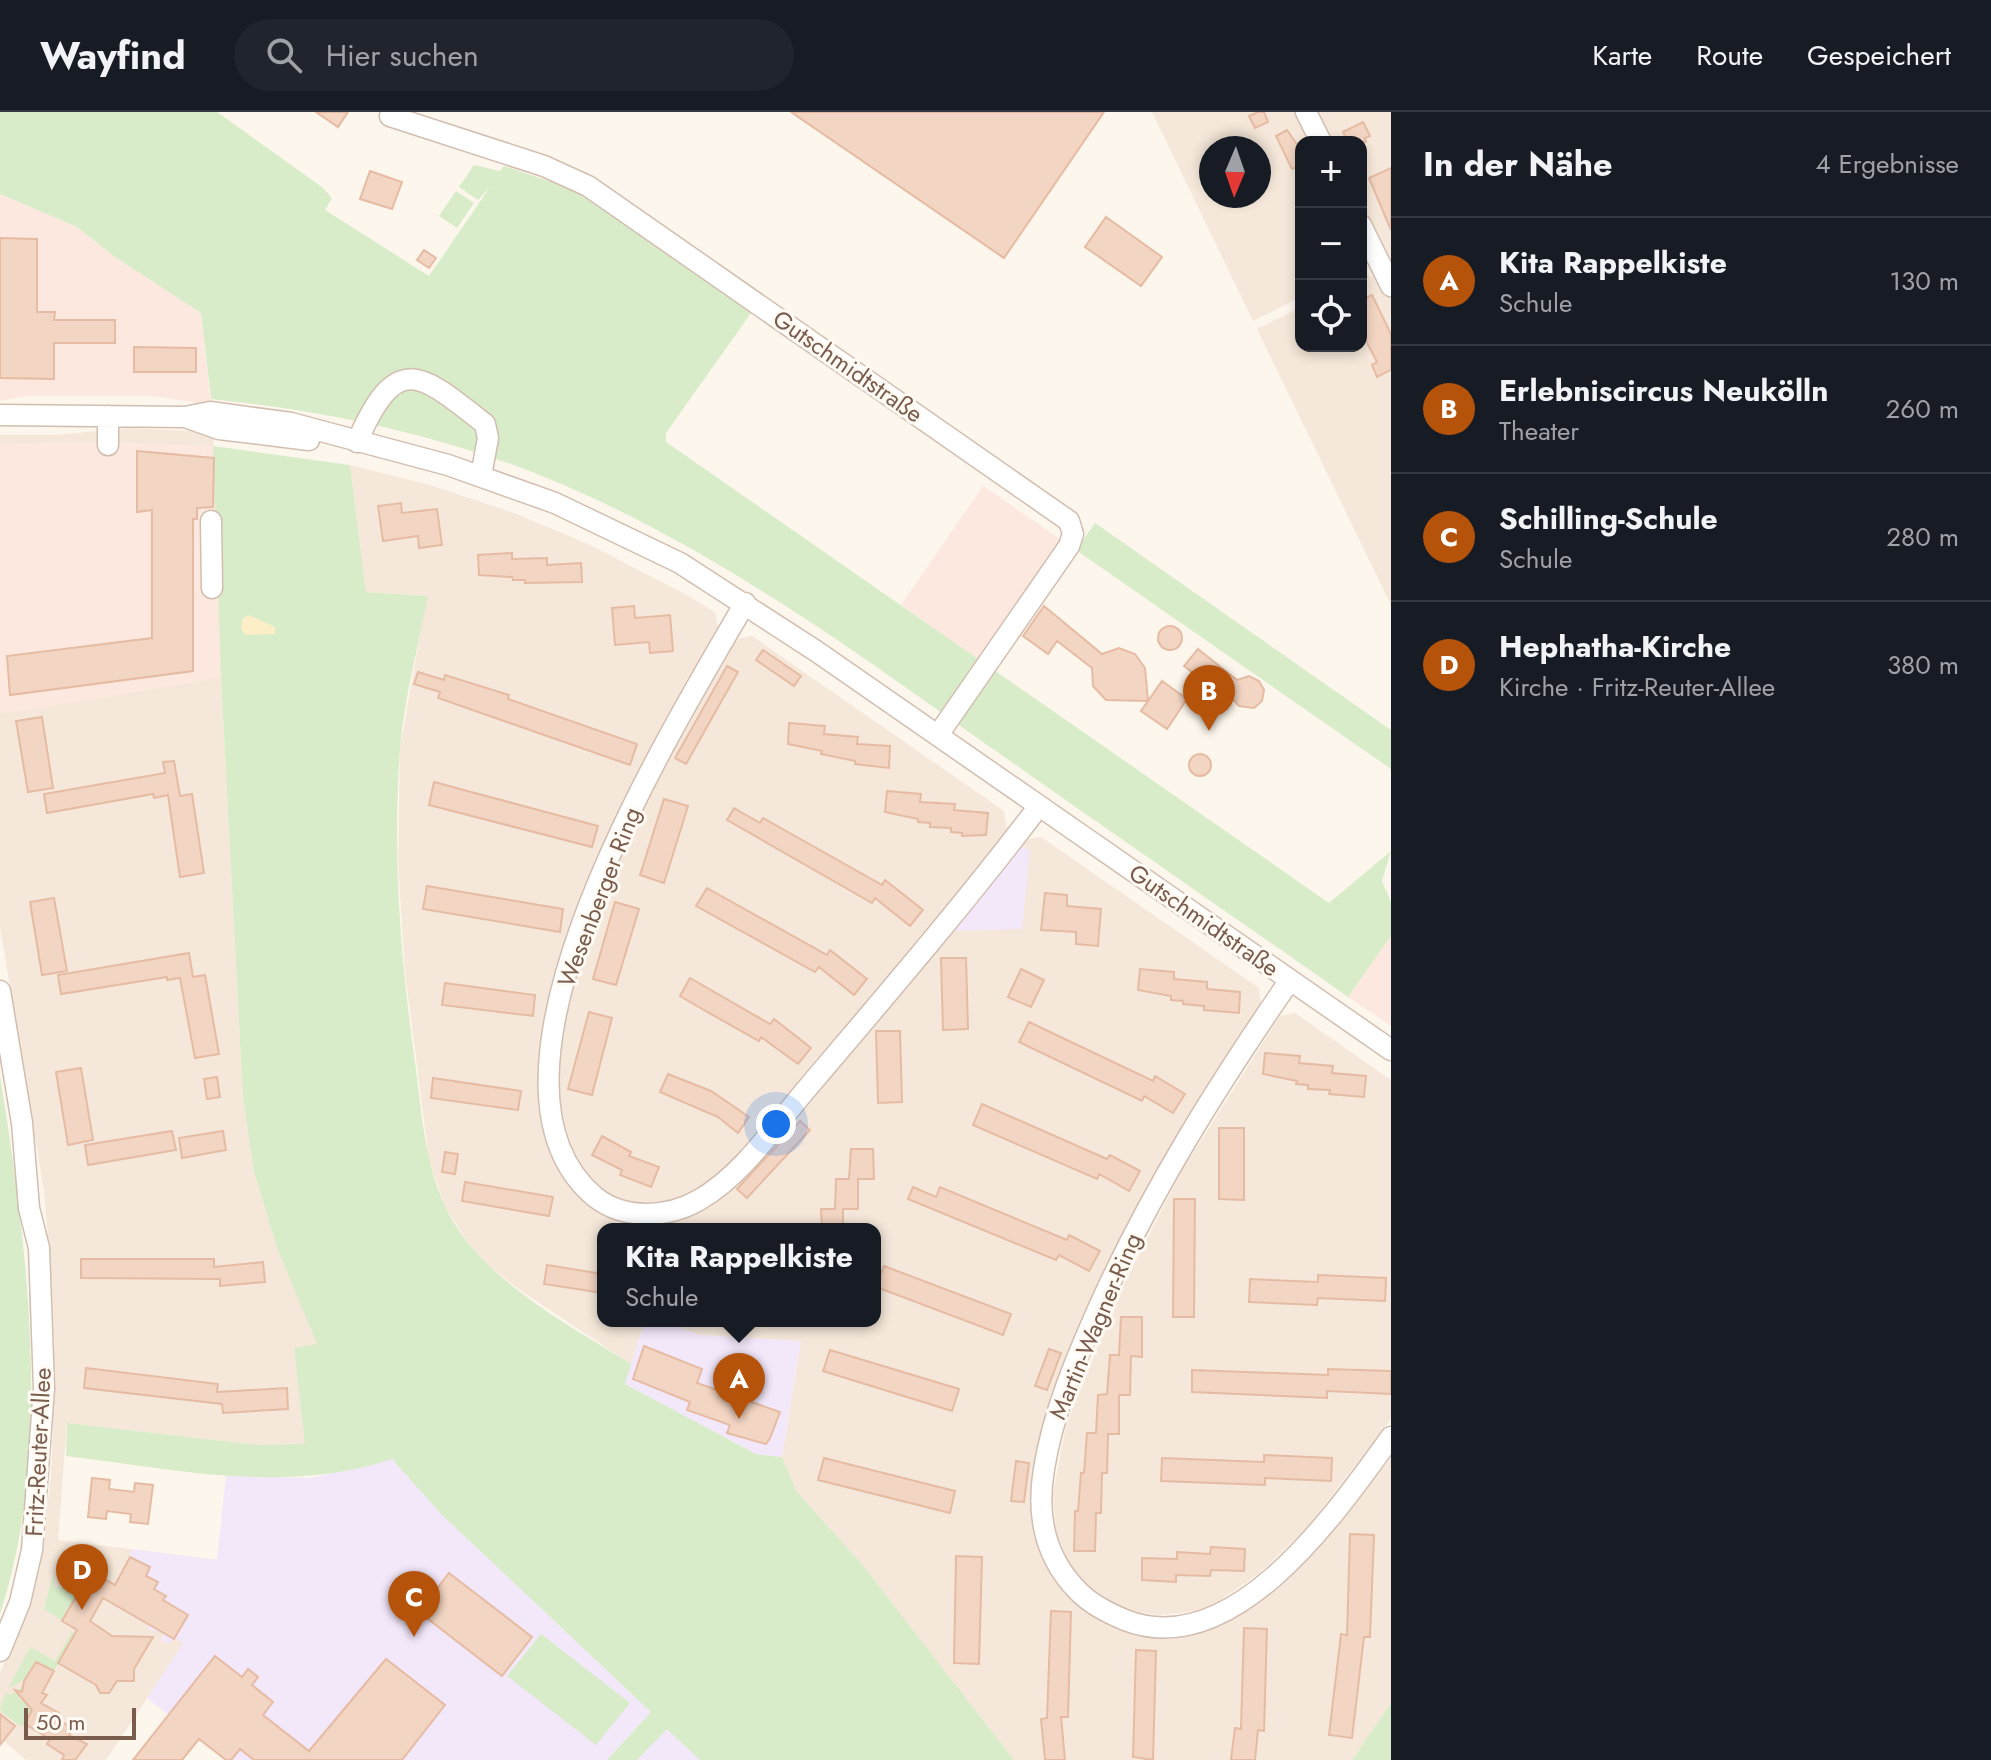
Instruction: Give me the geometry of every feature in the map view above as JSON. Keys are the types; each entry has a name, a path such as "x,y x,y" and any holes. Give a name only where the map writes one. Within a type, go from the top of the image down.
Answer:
{"street":[{"path":"1306,112 1318,136"},
{"name":"Gutschmidtstraße","path":"390,116 544,166 588,186 1069,521 1073,531 1069,546 938,735"},
{"path":"1367,237 1391,286"},
{"path":"357,442 376,403 389,388 410,378 425,380 485,424 488,438 481,476"},
{"name":"Gutschmidtstraße","path":"0,415 185,417 210,412 328,430 357,442 481,476 555,503 623,533 745,603 1391,1050"},
{"path":"108,416 108,445"},
{"path":"211,521 212,588"},
{"name":"Wesenberger Ring","path":"745,603 637,795 584,921 557,1011 548,1077 554,1129 568,1165 586,1189 608,1206 642,1214 678,1209 697,1202 738,1169 1039,806"},
{"name":"Martin-Wagner-Ring","path":"1290,980 1199,1115 1153,1193 1082,1345 1057,1413 1044,1470 1041,1513 1048,1548 1066,1579 1106,1612 1131,1622 1160,1627 1201,1621 1237,1604 1287,1564 1349,1495 1391,1437"},
{"name":"Fritz-Reuter-Allee","path":"0,991 22,1123 39,1181 44,1388 36,1525 26,1581 0,1651"}],"shaded area":[{"path":"1152,112 1301,112 1312,136 1295,136 1295,300 1253,321"},
{"path":"1315,112 1391,112 1391,268 1367,218 1367,136 1327,136"},
{"path":"0,194 77,227 115,257 201,313 211,405 152,396 26,396 0,401"},
{"path":"1367,275 1382,279 1391,298 1391,605 1257,329 1295,310 1295,352 1367,352"},
{"path":"129,428 213,432 221,678 243,1098 254,1172 277,1248 318,1345 294,1348 306,1445 259,1445 67,1423 58,1540 217,1560 184,1643 106,1760 26,1760 0,1738 0,1673 29,1606 40,1569 51,1475 55,1382 52,1286 44,1191 0,927 0,435 55,435"},
{"path":"99,442 213,446 221,678 0,714 0,444"},
{"path":"350,465 430,485 514,513 588,544 715,612 718,627 737,639 752,636 1004,811 1006,826 1024,839 1041,837 1259,988 1261,1003 1172,1142 1095,1292 1047,1412 1033,1472 1032,1525 1049,1572 1084,1611 1128,1633 1182,1637 1224,1624 1276,1588 1325,1541 1391,1458 1391,1703 1352,1760 1014,1760 861,1563 797,1492 782,1457 801,1341 699,1335 680,1327 881,1327 881,1223 597,1223 597,1327 643,1327 631,1364 521,1291 489,1266 466,1240 445,1206 429,1160 405,972 398,864 400,748 427,596 366,592"},
{"path":"983,486 1063,541 980,661 901,605"},
{"path":"1019,845 1030,850 1022,929 949,931"},
{"path":"1391,936 1391,1026 1348,997"},
{"path":"1295,1013 1391,1080 1391,1419 1305,1530 1258,1574 1219,1601 1198,1611 1159,1615 1134,1611 1111,1602 1083,1581 1068,1561 1056,1532 1053,1494 1066,1426 1118,1296 1181,1172 1280,1016"},
{"path":"643,1327 680,1327 699,1335 801,1341 782,1457 756,1454 624,1384"},
{"path":"392,1459 442,1515 651,1712 607,1760 226,1760 147,1698 183,1643 175,1638 168,1644 161,1640 164,1634 147,1628 148,1624 119,1607 128,1593 124,1580 119,1578 132,1549 217,1560 226,1475 311,1478"},
{"path":"667,1729 700,1760 637,1760"}],"green space":[{"path":"0,112 217,112 322,187 332,198 325,210 429,276 490,187 478,200 459,187 474,165 500,171 504,166 572,189 751,313 666,433 666,442 1329,903 1391,851 1382,881 1391,902 1391,936 1348,997 826,633 718,564 662,533 547,478 466,449 339,417 211,399 201,313 115,257 77,227 0,194"},
{"path":"456,191 474,203 457,228 439,216"},
{"path":"213,446 350,465 366,592 428,596 408,692 400,750 397,830 399,910 424,1133 433,1175 449,1214 477,1253 496,1272 539,1306 631,1364 625,1384 756,1454 782,1457 797,1492 861,1563 1014,1760 700,1760 667,1729 637,1760 607,1760 651,1712 442,1515 392,1459 352,1470 311,1476 271,1477 189,1472 66,1456 67,1423 259,1445 305,1444 294,1348 317,1344 277,1248 254,1172 243,1098 221,678"},
{"path":"1095,523 1391,730 1391,769 1076,550"},
{"path":"0,1076 26,1277 31,1416 27,1484 17,1550 0,1614"},
{"path":"53,1574 55,1587 65,1587 69,1578 82,1584 62,1621 44,1609"},
{"path":"72,1632 75,1634 54,1671 36,1662 25,1679 8,1689 30,1647 55,1661"},
{"path":"541,1634 630,1703 596,1745 507,1676"},
{"path":"24,1686 19,1698 32,1710 28,1718 32,1721 21,1727 0,1710 5,1693 10,1695"},
{"path":"1391,1703 1391,1760 1352,1760"}],"sand":[{"path":"249,615 275,627 275,634 245,635 241,628 243,618"}],"building":[{"path":"316,112 348,112 338,127"},
{"path":"791,112 1104,112 1004,258"},
{"path":"1264,112 1268,122 1255,128 1249,116"},
{"path":"1363,122 1370,136 1345,136 1343,132"},
{"path":"1287,130 1295,141 1295,168 1292,169 1276,136"},
{"path":"1391,168 1391,230 1369,178"},
{"path":"370,171 402,182 392,209 360,199"},
{"path":"1106,217 1162,257 1141,286 1085,247"},
{"path":"0,238 37,239 37,312 55,312 54,320 115,320 115,343 54,343 54,379 0,378"},
{"path":"424,250 436,258 429,268 417,260"},
{"path":"1372,295 1391,334 1391,370 1377,377 1372,365 1377,362 1367,343 1367,297"},
{"path":"134,347 196,348 196,372 134,372"},
{"path":"137,451 214,458 213,507 197,508 197,519 193,519 193,671 10,695 7,656 152,638 152,510 137,512"},
{"path":"401,503 402,513 437,509 442,545 419,548 418,536 383,541 378,506"},
{"path":"512,553 512,559 547,558 547,565 581,563 582,582 525,583 525,580 513,580 512,577 479,575 478,555"},
{"path":"634,606 635,618 670,615 673,651 650,653 649,642 615,645 612,608"},
{"path":"1044,606 1102,654 1119,648 1135,654 1145,668 1148,701 1106,700 1093,686 1092,668 1057,641 1048,654 1023,636"},
{"path":"1170,626 1178,630 1182,638 1178,646 1170,650 1162,646 1158,638 1162,630"},
{"path":"1198,649 1237,680 1249,676 1259,681 1264,690 1262,701 1254,708 1239,706 1233,699 1228,674 1215,690 1184,666"},
{"path":"763,650 801,676 794,686 756,660"},
{"path":"727,666 738,672 686,764 675,758"},
{"path":"418,672 444,680 445,675 509,695 508,699 637,744 630,765 438,698 440,692 414,684"},
{"path":"1162,681 1187,699 1167,729 1141,711"},
{"path":"42,717 53,788 28,792 16,721"},
{"path":"789,723 825,726 824,734 858,737 857,744 890,746 889,768 855,764 855,761 821,754 822,751 788,744"},
{"path":"1200,754 1208,757 1211,765 1208,773 1200,776 1192,773 1189,765 1192,757"},
{"path":"174,761 180,796 192,794 204,873 180,877 168,795 154,798 153,794 47,813 44,794 165,773 163,762"},
{"path":"434,782 598,826 592,847 429,805"},
{"path":"887,791 921,794 920,802 955,804 954,810 988,813 986,835 962,836 962,833 951,832 951,828 930,827 930,823 918,822 918,819 885,812"},
{"path":"664,799 688,806 664,883 640,875"},
{"path":"734,808 760,823 763,818 882,885 885,880 923,910 910,926 875,898 872,903 727,820"},
{"path":"427,886 563,909 560,932 423,909"},
{"path":"707,888 827,955 830,950 867,979 854,995 819,967 815,972 696,906"},
{"path":"1045,893 1067,895 1067,906 1101,909 1098,946 1076,944 1076,932 1041,930"},
{"path":"54,898 67,971 42,975 30,902"},
{"path":"615,902 639,909 616,985 593,979"},
{"path":"189,953 193,977 205,975 219,1054 195,1058 180,978 167,980 167,977 61,994 58,975"},
{"path":"941,958 966,958 968,1029 943,1030"},
{"path":"1021,969 1044,980 1031,1007 1008,997"},
{"path":"1140,969 1174,972 1174,979 1207,982 1207,989 1240,992 1239,1013 1204,1010 1204,1006 1171,1000 1171,996 1138,990"},
{"path":"690,978 770,1024 774,1019 811,1048 798,1064 761,1037 759,1041 702,1009 680,996"},
{"path":"445,983 535,995 533,1016 442,1005"},
{"path":"589,1012 612,1018 592,1095 568,1089"},
{"path":"1029,1022 1153,1081 1155,1076 1185,1094 1173,1113 1144,1096 1142,1101 1019,1042"},
{"path":"876,1031 900,1031 902,1102 878,1103"},
{"path":"1265,1053 1300,1056 1299,1063 1333,1066 1332,1073 1366,1076 1364,1097 1329,1094 1330,1090 1308,1089 1308,1085 1296,1084 1297,1081 1263,1074"},
{"path":"81,1068 93,1140 68,1145 56,1072"},
{"path":"668,1074 711,1091 749,1117 738,1133 718,1117 660,1092"},
{"path":"217,1077 220,1097 207,1099 204,1079"},
{"path":"433,1078 521,1091 518,1110 431,1098"},
{"path":"982,1104 1107,1159 1110,1155 1140,1171 1129,1191 1099,1174 1097,1179 973,1125"},
{"path":"800,1121 810,1130 747,1198 737,1189"},
{"path":"1219,1128 1244,1128 1244,1200 1219,1199"},
{"path":"172,1131 176,1150 88,1165 85,1145"},
{"path":"223,1131 226,1150 182,1158 179,1138"},
{"path":"602,1136 631,1152 629,1156 659,1167 651,1187 620,1175 622,1170 592,1155"},
{"path":"851,1149 873,1149 874,1179 858,1179 858,1209 843,1209 843,1223 822,1223 821,1209 835,1209 836,1179 849,1179"},
{"path":"445,1152 458,1154 455,1174 442,1172"},
{"path":"465,1182 553,1197 549,1216 462,1201"},
{"path":"913,1187 936,1197 940,1187 1067,1240 1069,1235 1100,1251 1089,1271 1059,1255 1056,1260 908,1199"},
{"path":"1174,1199 1195,1199 1194,1317 1173,1317"},
{"path":"81,1259 214,1259 214,1267 263,1262 265,1282 220,1286 220,1279 81,1278"},
{"path":"547,1265 597,1273 597,1292 544,1284"},
{"path":"884,1266 1011,1314 1003,1335 881,1289"},
{"path":"1318,1275 1386,1278 1385,1301 1318,1298 1317,1305 1249,1302 1250,1279 1318,1282"},
{"path":"1121,1317 1142,1317 1142,1357 1131,1356 1130,1395 1119,1395 1119,1434 1108,1434 1107,1473 1102,1473 1101,1513 1096,1513 1095,1551 1074,1551 1075,1511 1078,1511 1081,1473 1084,1473 1087,1433 1096,1433 1098,1395 1107,1394 1110,1355 1119,1355"},
{"path":"644,1346 702,1369 697,1383 780,1412 766,1444 727,1433 730,1425 687,1410 690,1402 633,1379"},
{"path":"1049,1349 1061,1353 1047,1390 1035,1386"},
{"path":"830,1350 959,1389 952,1411 823,1371"},
{"path":"86,1368 218,1384 217,1392 287,1388 288,1409 223,1413 222,1404 84,1388"},
{"path":"1328,1369 1391,1371 1391,1394 1327,1391 1327,1398 1192,1392 1192,1370 1328,1375"},
{"path":"1264,1455 1332,1458 1331,1481 1265,1478 1265,1485 1161,1481 1162,1458 1264,1462"},
{"path":"824,1458 955,1491 950,1513 818,1480"},
{"path":"1016,1461 1029,1463 1024,1502 1011,1501"},
{"path":"92,1478 110,1480 109,1489 134,1492 135,1483 153,1485 148,1524 130,1522 131,1514 107,1511 106,1519 88,1517"},
{"path":"1350,1534 1374,1535 1370,1637 1364,1637 1352,1738 1329,1735 1341,1634 1347,1635"},
{"path":"1211,1547 1245,1549 1244,1571 1211,1570 1210,1576 1176,1575 1176,1582 1142,1580 1142,1558 1177,1559 1177,1552 1210,1554"},
{"path":"956,1556 982,1557 979,1664 954,1663"},
{"path":"130,1557 150,1567 146,1576 158,1582 154,1589 166,1596 163,1600 188,1615 174,1639 103,1598 90,1621 112,1636 153,1637 134,1669 134,1681 117,1681 109,1693 100,1693 96,1685 58,1663 77,1630 62,1621 91,1571 115,1585"},
{"path":"449,1573 532,1637 502,1676 419,1612"},
{"path":"1051,1611 1071,1612 1068,1717 1061,1717 1065,1760 1045,1760 1041,1719 1047,1718"},
{"path":"1244,1628 1267,1629 1264,1731 1258,1730 1255,1760 1231,1760 1235,1728 1241,1729"},
{"path":"1136,1650 1156,1651 1153,1760 1133,1757"},
{"path":"215,1656 242,1677 248,1669 258,1677 252,1685 273,1702 263,1715 309,1751 386,1659 445,1705 402,1760 254,1760 240,1749 231,1760 226,1760 199,1739 182,1760 133,1760"},
{"path":"36,1662 54,1671 42,1693 47,1695 41,1703 59,1713 56,1718 73,1729 69,1735 87,1744 75,1760 62,1760 64,1755 47,1744 50,1739 25,1724 32,1710 15,1690 22,1692 24,1681"},
{"path":"0,1714 15,1726 0,1745"}],"place":[{"name":"Erlebniscircus Neukölln","path":"1209,731"},
{"name":"Kita Rappelkiste","path":"739,1419"},
{"name":"Hephatha-Kirche","path":"82,1610"},
{"name":"Schilling-Schule","path":"414,1637"}]}
